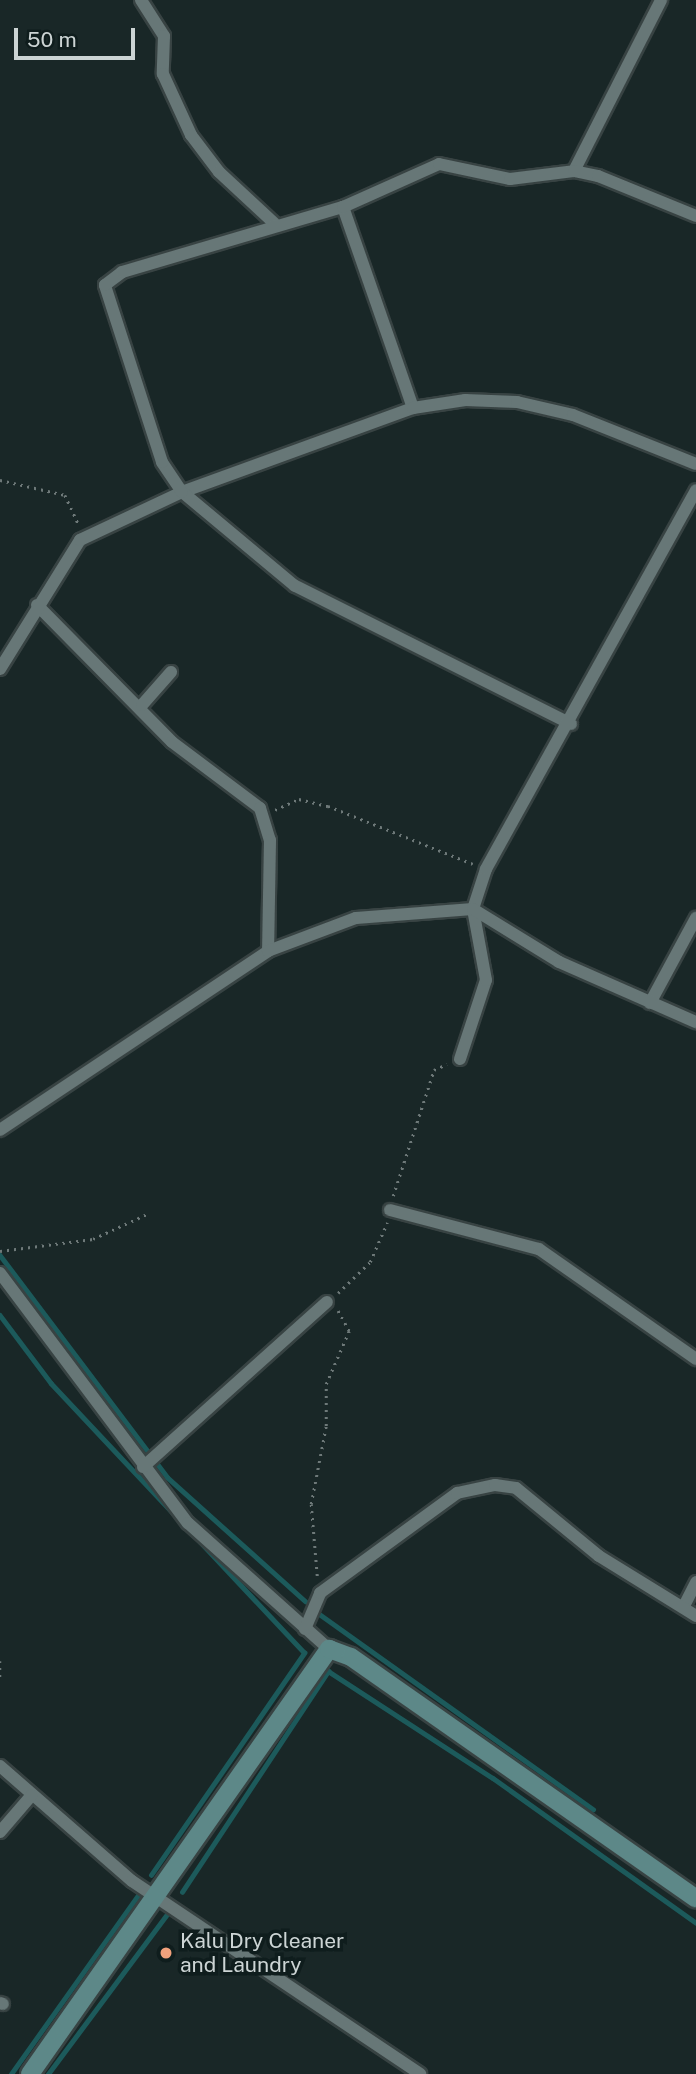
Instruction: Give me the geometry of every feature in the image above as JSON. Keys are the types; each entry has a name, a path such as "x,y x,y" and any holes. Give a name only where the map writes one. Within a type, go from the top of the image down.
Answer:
{"street":[{"path":"141,0 164,36 163,74 191,135 219,172 274,223"},
{"path":"574,171 661,0"},
{"path":"571,724 295,586 182,492 162,462 129,371 105,295 107,278 274,223 343,207 439,164 527,180 574,171 696,216"},
{"path":"343,207 412,408"},
{"path":"0,669 37,605 80,540 182,492 412,408 465,400 517,402 573,415 696,464"},
{"path":"460,1059 486,980 473,909 486,870 571,724 696,491"},
{"path":"37,605 142,705 172,742 260,808 266,820 268,951"},
{"path":"142,705 172,672"},
{"path":"0,1130 268,951 356,918 473,909 559,962 696,1023"},
{"path":"650,1003 696,918"},
{"path":"390,1210 538,1249 696,1359"},
{"path":"0,1273 143,1467 188,1523 305,1629 329,1649 351,1657 696,1899"},
{"path":"143,1467 327,1302"},
{"path":"305,1629 320,1593 457,1493 495,1485 516,1488 599,1556 684,1605 696,1616"},
{"path":"684,1605 696,1582"},
{"path":"30,2074 329,1649"},
{"path":"0,1766 97,1854 420,2074"},
{"path":"0,1832 32,1796"}],"path":[{"path":"0,480 65,495 79,520 80,540"},
{"path":"266,820 284,801 299,799 373,819 486,870"},
{"path":"320,1593 311,1504 326,1426 326,1384 349,1331 344,1316 327,1302 370,1262 390,1210 434,1070 460,1059"},
{"path":"0,1251 93,1239 147,1214"},
{"path":"0,1661 0,1681"}],"waterway":[{"path":"0,1255 167,1477 305,1601"},
{"path":"0,1315 51,1383 177,1517"},
{"path":"151,1875 304,1653 197,1539"},
{"path":"318,1613 593,1809"},
{"path":"182,1892 328,1671 493,1778 696,1923"},
{"path":"11,2074 141,1891"},
{"path":"48,2074 171,1909"}],"place":[{"name":"Kalu Dry Cleaner and Laundry","path":"166,1953"}]}
